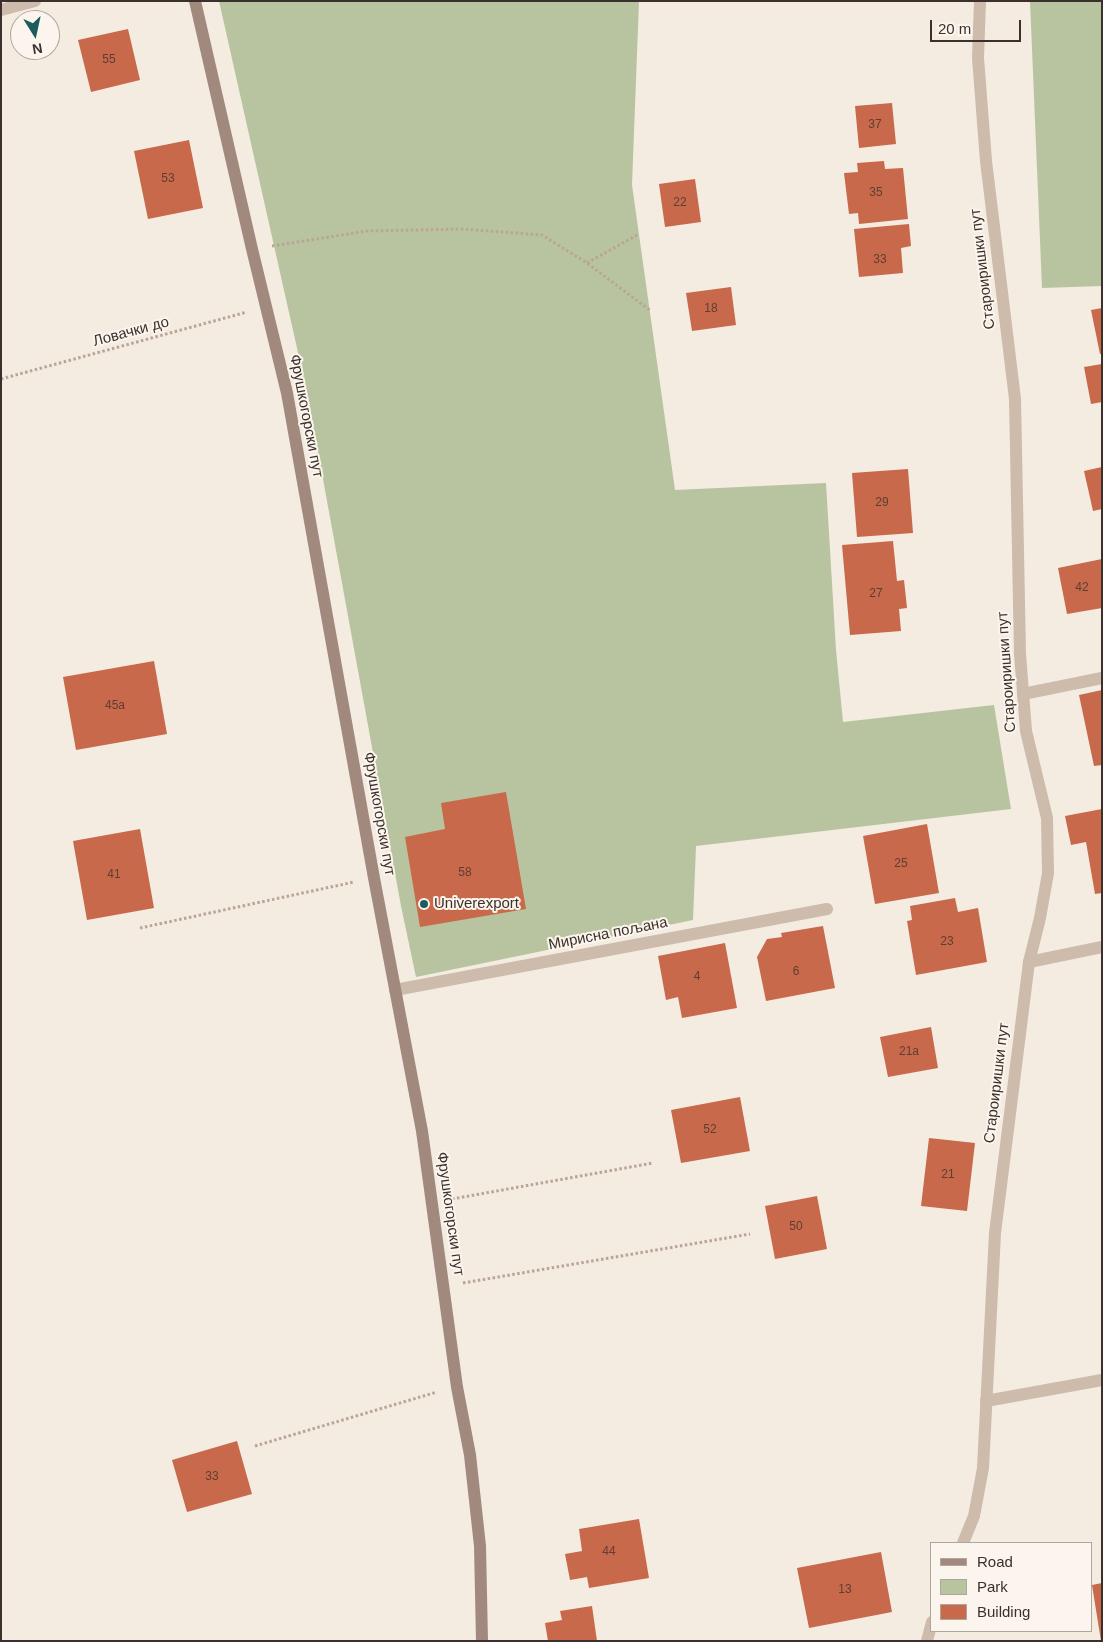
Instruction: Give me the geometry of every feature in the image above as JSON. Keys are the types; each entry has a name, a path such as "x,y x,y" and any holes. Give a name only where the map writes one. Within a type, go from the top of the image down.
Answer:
{"street":[{"path":"1,10 34,1"},
{"name":"Фрушкогорски пут","path":"195,1 287,393 374,878 422,1131 457,1386 470,1455 480,1546 482,1641"},
{"name":"Староиришки пут","path":"963,1542 974,1516 983,1468 995,1233 1029,962 1040,918 1048,873 1047,818 1026,731 1023,694 1020,654 1015,400 986,161 978,58 980,1"},
{"path":"1023,694 1102,678"},
{"name":"Мирисна пољана","path":"395,990 827,909"},
{"path":"1029,962 1102,947"},
{"path":"986,1401 1102,1380"}],"path":[{"path":"252,249 366,232 462,229 542,235 588,263 651,311"},
{"path":"588,263 636,235"},
{"name":"Ловачки до","path":"1,379 266,306"},
{"path":"140,928 374,878"},
{"path":"432,1203 653,1163"},
{"path":"443,1286 750,1234"},
{"path":"255,1446 457,1386"}],"green space":[{"path":"219,1 639,1 632,185 675,490 826,483 836,650 843,722 994,705 1011,809 696,846 693,920 416,977 401,906 308,397"},
{"path":"1030,1 1102,1 1102,286 1042,288"}],"building":[{"path":"128,29 140,80 91,92 78,40"},
{"path":"892,103 896,144 859,148 855,106"},
{"path":"189,140 203,208 148,219 134,151"},
{"path":"884,161 885,169 903,168 908,219 859,224 858,213 849,214 844,173 858,172 857,163"},
{"path":"695,179 701,222 665,227 659,184"},
{"path":"909,224 911,246 901,248 903,273 859,277 854,229"},
{"path":"731,287 736,325 692,331 686,293"},
{"path":"1102,308 1102,354 1100,354 1091,310"},
{"path":"1102,364 1102,402 1091,404 1084,367"},
{"path":"1102,467 1102,509 1093,511 1084,471"},
{"path":"908,469 913,533 857,537 852,473"},
{"path":"893,541 897,581 904,580 907,608 899,609 901,631 850,635 842,545"},
{"path":"1102,559 1102,608 1067,614 1058,568"},
{"path":"154,661 167,734 76,750 63,677"},
{"path":"1102,690 1102,765 1094,766 1079,695"},
{"path":"506,792 526,909 420,927 405,837 445,829 441,803"},
{"path":"1102,809 1102,893 1095,894 1086,842 1071,845 1065,816"},
{"path":"927,824 939,893 875,904 863,836"},
{"path":"140,829 154,908 87,920 73,841"},
{"path":"955,898 958,912 978,908 987,962 916,975 907,921 912,920 910,906"},
{"path":"823,926 835,988 766,1001 757,957 767,939 782,937 781,933"},
{"path":"725,943 737,1008 682,1018 678,997 666,1000 658,956"},
{"path":"931,1027 938,1068 888,1077 880,1037"},
{"path":"740,1097 750,1151 681,1163 671,1110"},
{"path":"929,1138 975,1143 967,1211 921,1206"},
{"path":"817,1196 827,1249 775,1259 765,1206"},
{"path":"237,1441 252,1494 187,1512 172,1460"},
{"path":"639,1519 649,1578 589,1588 587,1577 570,1580 565,1554 582,1551 579,1529"},
{"path":"881,1552 892,1612 809,1628 797,1568"},
{"path":"1102,1583 1102,1641 1093,1591 1093,1585"},
{"path":"592,1606 597,1641 548,1641 545,1623 562,1620 560,1611"}],"place":[{"name":"Univerexport","path":"424,904"}]}
